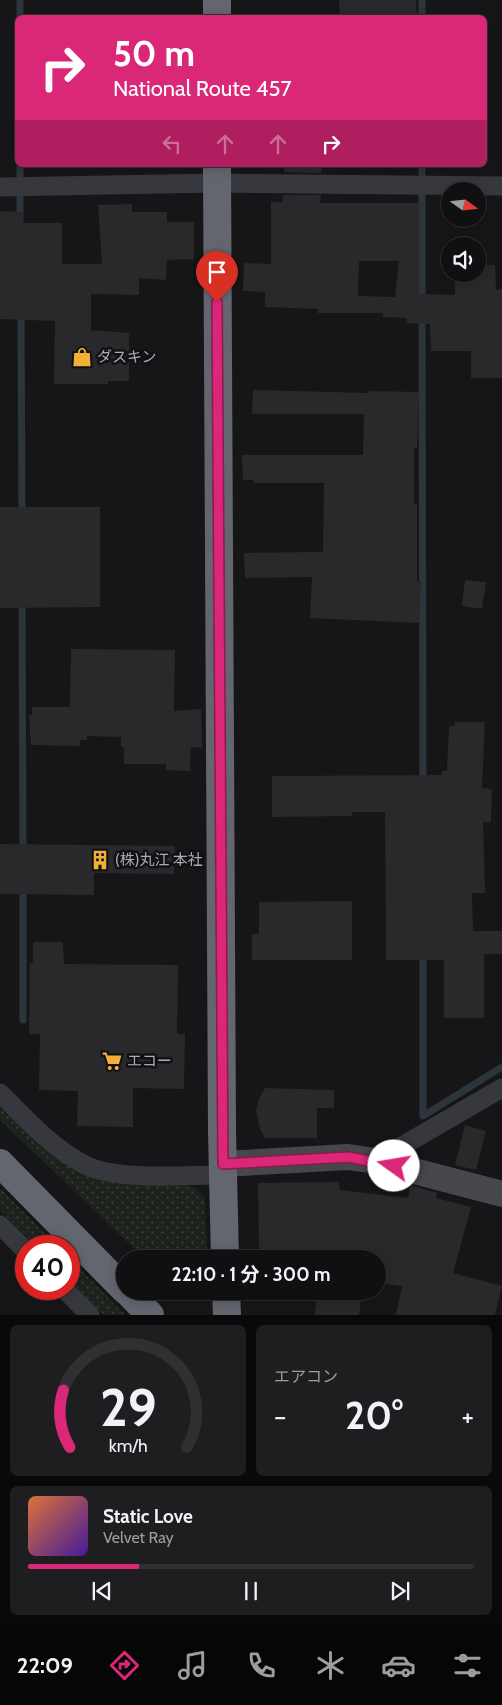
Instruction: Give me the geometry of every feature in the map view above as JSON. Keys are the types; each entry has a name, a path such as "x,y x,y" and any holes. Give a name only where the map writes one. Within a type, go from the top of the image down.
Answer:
{"highway":[{"path":"217,15 218,0"},
{"path":"216,174 222,1250"},
{"path":"0,1142 116,1253"},
{"path":"0,1163 116,1280"},
{"path":"136,1300 150,1315"},
{"path":"226,1300 227,1315"}],"street":[{"path":"0,187 216,174 502,186"},
{"path":"376,1161 502,1088"},
{"path":"0,1093 28,1121 62,1150 87,1166 107,1171 132,1174 223,1170 348,1157 376,1161 502,1194"},
{"path":"0,1225 15,1240"},
{"path":"75,1300 90,1315"}],"shaded area":[{"path":"0,1107 35,1142 80,1172 132,1183 196,1188 205,1197 207,1250 136,1250 0,1120"},
{"path":"0,1188 46,1235 25,1235 0,1210"},
{"path":"80,1269 125,1315 104,1315 80,1291"}],"building":[{"path":"339,0 416,0 417,15 340,15"},
{"path":"285,167 322,167 321,173 284,172"},
{"path":"283,195 321,195 320,203 419,203 419,294 455,295 455,282 486,282 486,265 495,265 496,290 502,289 502,378 471,378 471,351 431,351 430,324 407,323 407,318 383,317 383,313 318,313 318,309 265,307 265,292 243,291 244,263 271,264 271,202 283,202","holes":["359,261 399,261 395,297 358,296"]},
{"path":"132,204 132,212 167,212 167,222 194,222 194,259 167,260 166,280 139,278 139,295 91,294 91,330 129,333 129,381 108,381 108,384 54,384 55,321 0,319 0,211 23,212 23,223 62,223 62,264 102,264 98,205"},
{"path":"253,390 369,393 369,391 419,392 417,448 414,448 414,504 417,504 417,582 421,582 419,623 310,618 312,577 245,578 244,553 323,552 324,483 254,483 254,480 243,480 242,455 363,455 364,414 252,414"},
{"path":"0,507 100,507 100,607 0,608"},
{"path":"465,580 486,582 482,609 462,606"},
{"path":"71,649 175,650 174,711 201,709 202,748 191,747 190,771 166,770 166,764 124,764 124,747 121,747 121,737 87,736 87,740 80,740 80,746 31,745 29,715 32,715 32,707 70,707"},
{"path":"455,722 485,722 482,788 492,789 491,822 483,822 485,893 472,893 473,931 502,931 502,954 484,954 484,1018 444,1018 444,960 386,960 385,812 352,812 352,816 272,817 272,776 442,775 442,771 447,771 449,726 455,726"},
{"name":"(株)丸江 本社","path":"0,844 175,846 174,874 94,873 94,895 0,894"},
{"path":"352,901 352,960 252,960 252,934 259,934 259,902"},
{"name":"エコー","path":"33,942 63,942 64,964 178,965 177,1034 185,1034 184,1089 133,1088 133,1127 77,1126 78,1091 39,1090 40,1034 29,1034 30,963 33,963"},
{"path":"265,1088 334,1090 334,1108 317,1108 317,1138 265,1138 260,1129 256,1110"},
{"path":"465,1125 486,1131 476,1170 455,1165"},
{"path":"339,1182 340,1190 408,1198 410,1185 437,1193 436,1198 471,1207 453,1273 502,1286 495,1315 396,1315 402,1286 386,1284 386,1250 259,1249 258,1183"},
{"path":"316,1300 361,1300 359,1315 315,1315"}],"waterway":[{"path":"20,0 20,15"},
{"path":"422,0 422,15"},
{"path":"20,167 20,220"},
{"path":"422,167 422,302"},
{"path":"21,310 22,515"},
{"path":"422,315 423,785"},
{"path":"22,600 23,852"},
{"path":"23,885 23,1020"},
{"path":"423,953 423,1116 502,1067"}],"place":[{"name":"ダスキン","path":"82,357"},
{"name":"(株)丸江 本社","path":"100,860"},
{"name":"エコー","path":"112,1061"}],"route":[{"path":"217,302 223,1164 348,1157 394,1166"}]}
